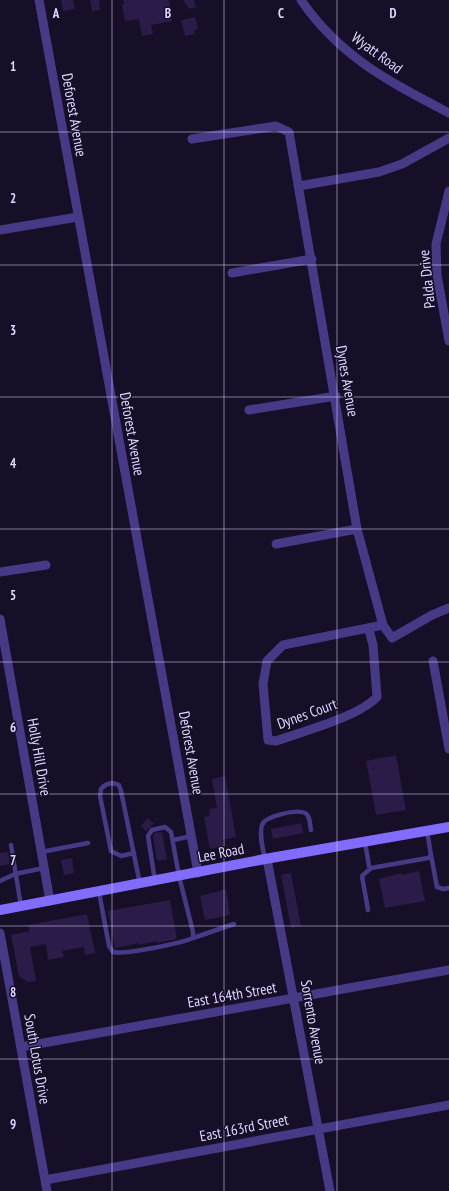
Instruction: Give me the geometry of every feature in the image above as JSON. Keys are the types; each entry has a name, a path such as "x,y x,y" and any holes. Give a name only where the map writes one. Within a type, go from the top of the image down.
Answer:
{"main road":[{"name":"Lee Road","path":"0,910 266,859 449,827"}],"street":[{"name":"Deforest Avenue","path":"39,0 198,873"},
{"name":"Wyatt Road","path":"301,0 338,42 368,68 401,88 449,113"},
{"name":"Dynes Avenue","path":"192,139 276,126 289,132 358,529 383,625 392,638 432,615 449,608"},
{"path":"299,186 379,172 402,164 449,138"},
{"name":"Palda Drive","path":"449,191 436,244 437,275 449,341"},
{"path":"0,230 78,216"},
{"path":"232,273 312,259"},
{"path":"249,410 336,396"},
{"path":"276,544 358,529"},
{"path":"0,572 46,565"},
{"name":"Holly Hill Drive","path":"0,619 50,901"},
{"name":"Dynes Court","path":"369,630 374,645 377,697 369,705 337,719 276,741 268,740 263,684 267,661 283,645 369,630 383,625"},
{"path":"433,661 449,749"},
{"name":"Sorrento Avenue","path":"266,859 330,1191"},
{"name":"South Lotus Drive","path":"0,933 3,966 21,1047 47,1191"},
{"name":"East 164th Street","path":"21,1047 449,970"},
{"name":"East 163rd Street","path":"45,1180 318,1128 449,1105"}],"lane":[{"path":"134,853 121,856 111,851 100,796 101,789 109,783 119,786 121,791 134,853 140,884"},
{"path":"266,859 261,834 263,823 266,819 273,816 305,813 308,817 311,830"},
{"path":"155,881 148,836 149,832 160,827 165,827 171,832 179,876 193,932 193,938"},
{"path":"427,831 437,887 444,889 449,888"},
{"path":"172,840 192,836"},
{"path":"364,842 369,866 372,868"},
{"path":"41,852 88,843"},
{"path":"11,845 21,906"},
{"path":"368,910 362,876 372,868 428,858 431,855"},
{"path":"0,882 15,874 44,868"},
{"path":"99,892 110,946 113,952 120,953 156,947 193,938 234,924"}],"building":[{"path":"61,0 73,0 75,9 63,11"},
{"path":"90,0 99,0 100,10 92,11"},
{"path":"123,0 169,0 172,21 151,25 153,34 142,36 139,19 125,21 122,5 124,4"},
{"path":"183,0 194,0 196,7 189,9"},
{"path":"195,17 198,29 194,30 195,34 185,36 181,20"},
{"path":"396,755 406,810 376,815 366,761"},
{"path":"225,776 236,837 222,840 223,846 210,849 204,817 210,816 209,809 217,808 212,779"},
{"path":"148,818 154,824 146,831 141,826"},
{"path":"301,823 303,833 273,839 271,829"},
{"path":"162,832 167,859 157,861 153,836 154,833"},
{"path":"8,852 10,864 0,866 0,853"},
{"path":"72,858 74,873 64,875 61,860"},
{"path":"419,871 425,901 385,908 379,879 401,873 402,875"},
{"path":"291,873 301,926 291,928 281,875"},
{"path":"226,889 230,915 205,920 200,896"},
{"path":"170,900 177,939 138,945 138,943 115,948 108,911"},
{"path":"87,914 95,953 85,955 84,947 62,951 64,957 48,960 46,944 30,947 36,981 28,982 19,976 11,935 30,931 28,925"}]}
